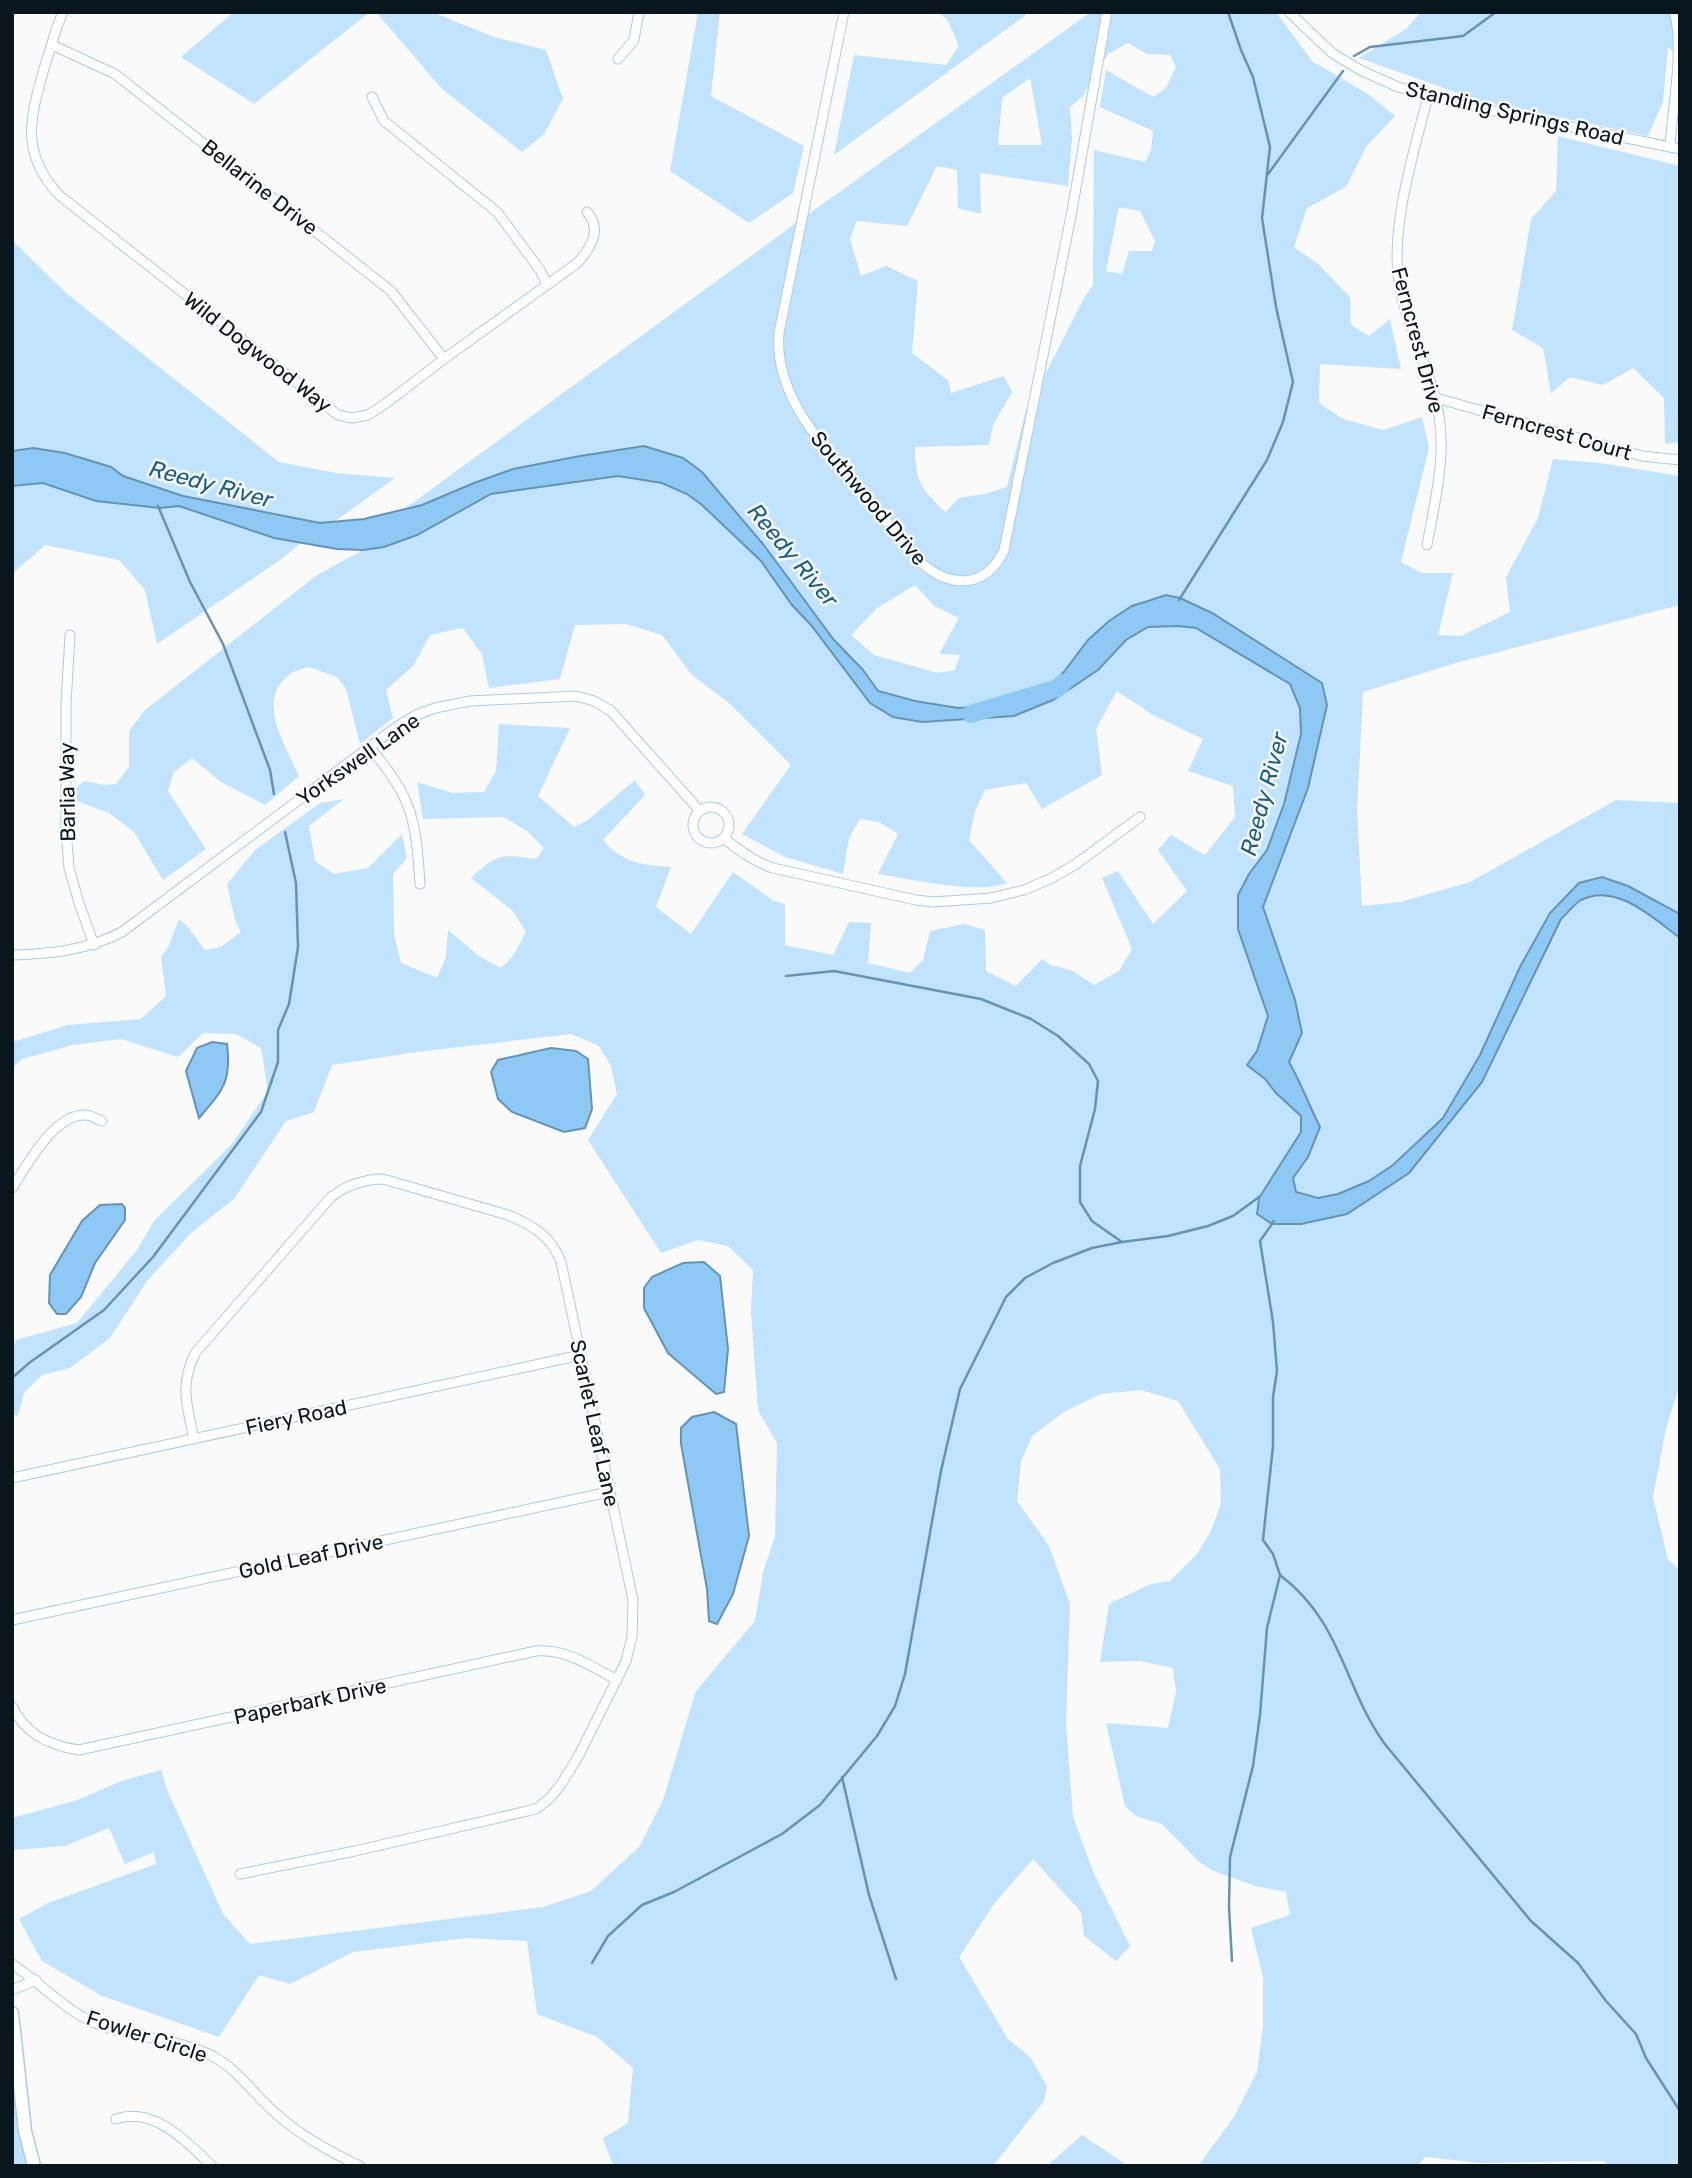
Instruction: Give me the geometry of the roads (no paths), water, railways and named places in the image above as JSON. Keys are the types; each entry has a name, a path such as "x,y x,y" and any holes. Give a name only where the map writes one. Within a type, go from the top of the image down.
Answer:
{"main road":[{"path":"12,2012 25,2131 34,2166"}],"street":[{"name":"Wild Dogwood Way","path":"63,12 33,108 30,132 37,162 44,176 59,195 338,415 352,418 368,415 576,264 589,250 594,234 593,219 587,212"},
{"path":"618,59 634,40 639,12"},
{"name":"Southwood Drive","path":"844,12 779,333 778,359 796,406 826,448 924,565 945,579 962,582 980,577 990,570 1004,550 1071,216 1107,12"},
{"name":"Standing Springs Road","path":"1289,12 1306,30 1349,64 1379,79 1428,96 1675,148"},
{"path":"1674,12 1678,51 1675,148"},
{"name":"Bellarine Drive","path":"52,45 115,74 391,290 444,359"},
{"name":"Ferncrest Drive","path":"1427,545 1441,449 1436,398 1401,293 1397,259 1405,196 1428,96"},
{"path":"372,97 384,121 496,212 540,270 547,284"},
{"name":"Ferncrest Court","path":"1436,398 1642,456 1680,460"},
{"name":"Barlia Way","path":"69,635 66,830 69,868 94,945"},
{"name":"Yorkswell Lane","path":"12,955 71,951 94,945 122,932 414,716 443,705 497,699 576,696 594,701 611,711 701,811"},
{"path":"370,748 395,779 411,811 420,884"},
{"path":"713,807 724,812 729,822 724,838 712,842 697,835 694,824 701,811 713,807"},
{"path":"724,838 742,853 772,868 916,900 958,901 991,898 1024,890 1052,878 1076,864 1140,817"},
{"path":"12,1188 57,1126 71,1118 85,1115 102,1121"},
{"name":"Scarlet Leaf Lane","path":"194,1439 185,1382 196,1352 331,1197 362,1181 383,1179 508,1215 534,1227 551,1244 561,1262 634,1612 630,1649 617,1680 562,1783 550,1798 536,1808 355,1851 240,1874"},
{"name":"Fiery Road","path":"12,1478 581,1355"},
{"name":"Gold Leaf Drive","path":"12,1620 610,1492"},
{"name":"Paperbark Drive","path":"12,1706 22,1723 37,1736 58,1746 79,1750 536,1651 559,1652 571,1656 617,1680"},
{"name":"Fowler Circle","path":"12,1964 73,2011 94,2023 113,2030 161,2039 213,2056 231,2068 284,2121 360,2166"},
{"path":"12,1990 36,1980"},
{"path":"116,2119 137,2115 155,2121 190,2145 212,2166"}],"waterway":[{"path":"1179,600 1267,460 1283,422 1293,382 1276,307 1262,218 1270,147 1253,77 1228,12"},
{"path":"1354,56 1370,47 1463,36 1496,12"},
{"path":"1268,174 1343,71"},
{"path":"158,506 190,582 223,644 270,770 274,794"},
{"name":"Reedy River","path":"971,714 1058,688 1063,683"},
{"path":"12,1378 104,1310 153,1257 261,1112 278,1062 278,1030 289,1004 298,947 296,883 285,832"},
{"path":"786,976 834,971 981,999 1031,1019 1058,1036 1089,1064 1098,1081 1095,1109 1080,1166 1080,1202 1092,1221 1122,1242"},
{"path":"592,1963 608,1936 642,1905 674,1892 782,1834 820,1805 877,1736 895,1706 905,1674 941,1471 960,1389 1006,1297 1025,1278 1053,1263 1092,1248 1168,1236 1208,1226 1233,1216 1259,1197"},
{"path":"1232,1961 1230,1857 1253,1766 1267,1628 1280,1575 1273,1554 1263,1540 1273,1446 1273,1397 1277,1371 1273,1322 1260,1241 1274,1221"},
{"path":"1280,1575 1301,1593 1317,1613 1340,1655 1370,1721 1384,1743 1531,1921 1578,1963 1606,2001 1636,2034 1646,2058 1680,2111"},
{"path":"842,1777 869,1895 896,1979"}]}
